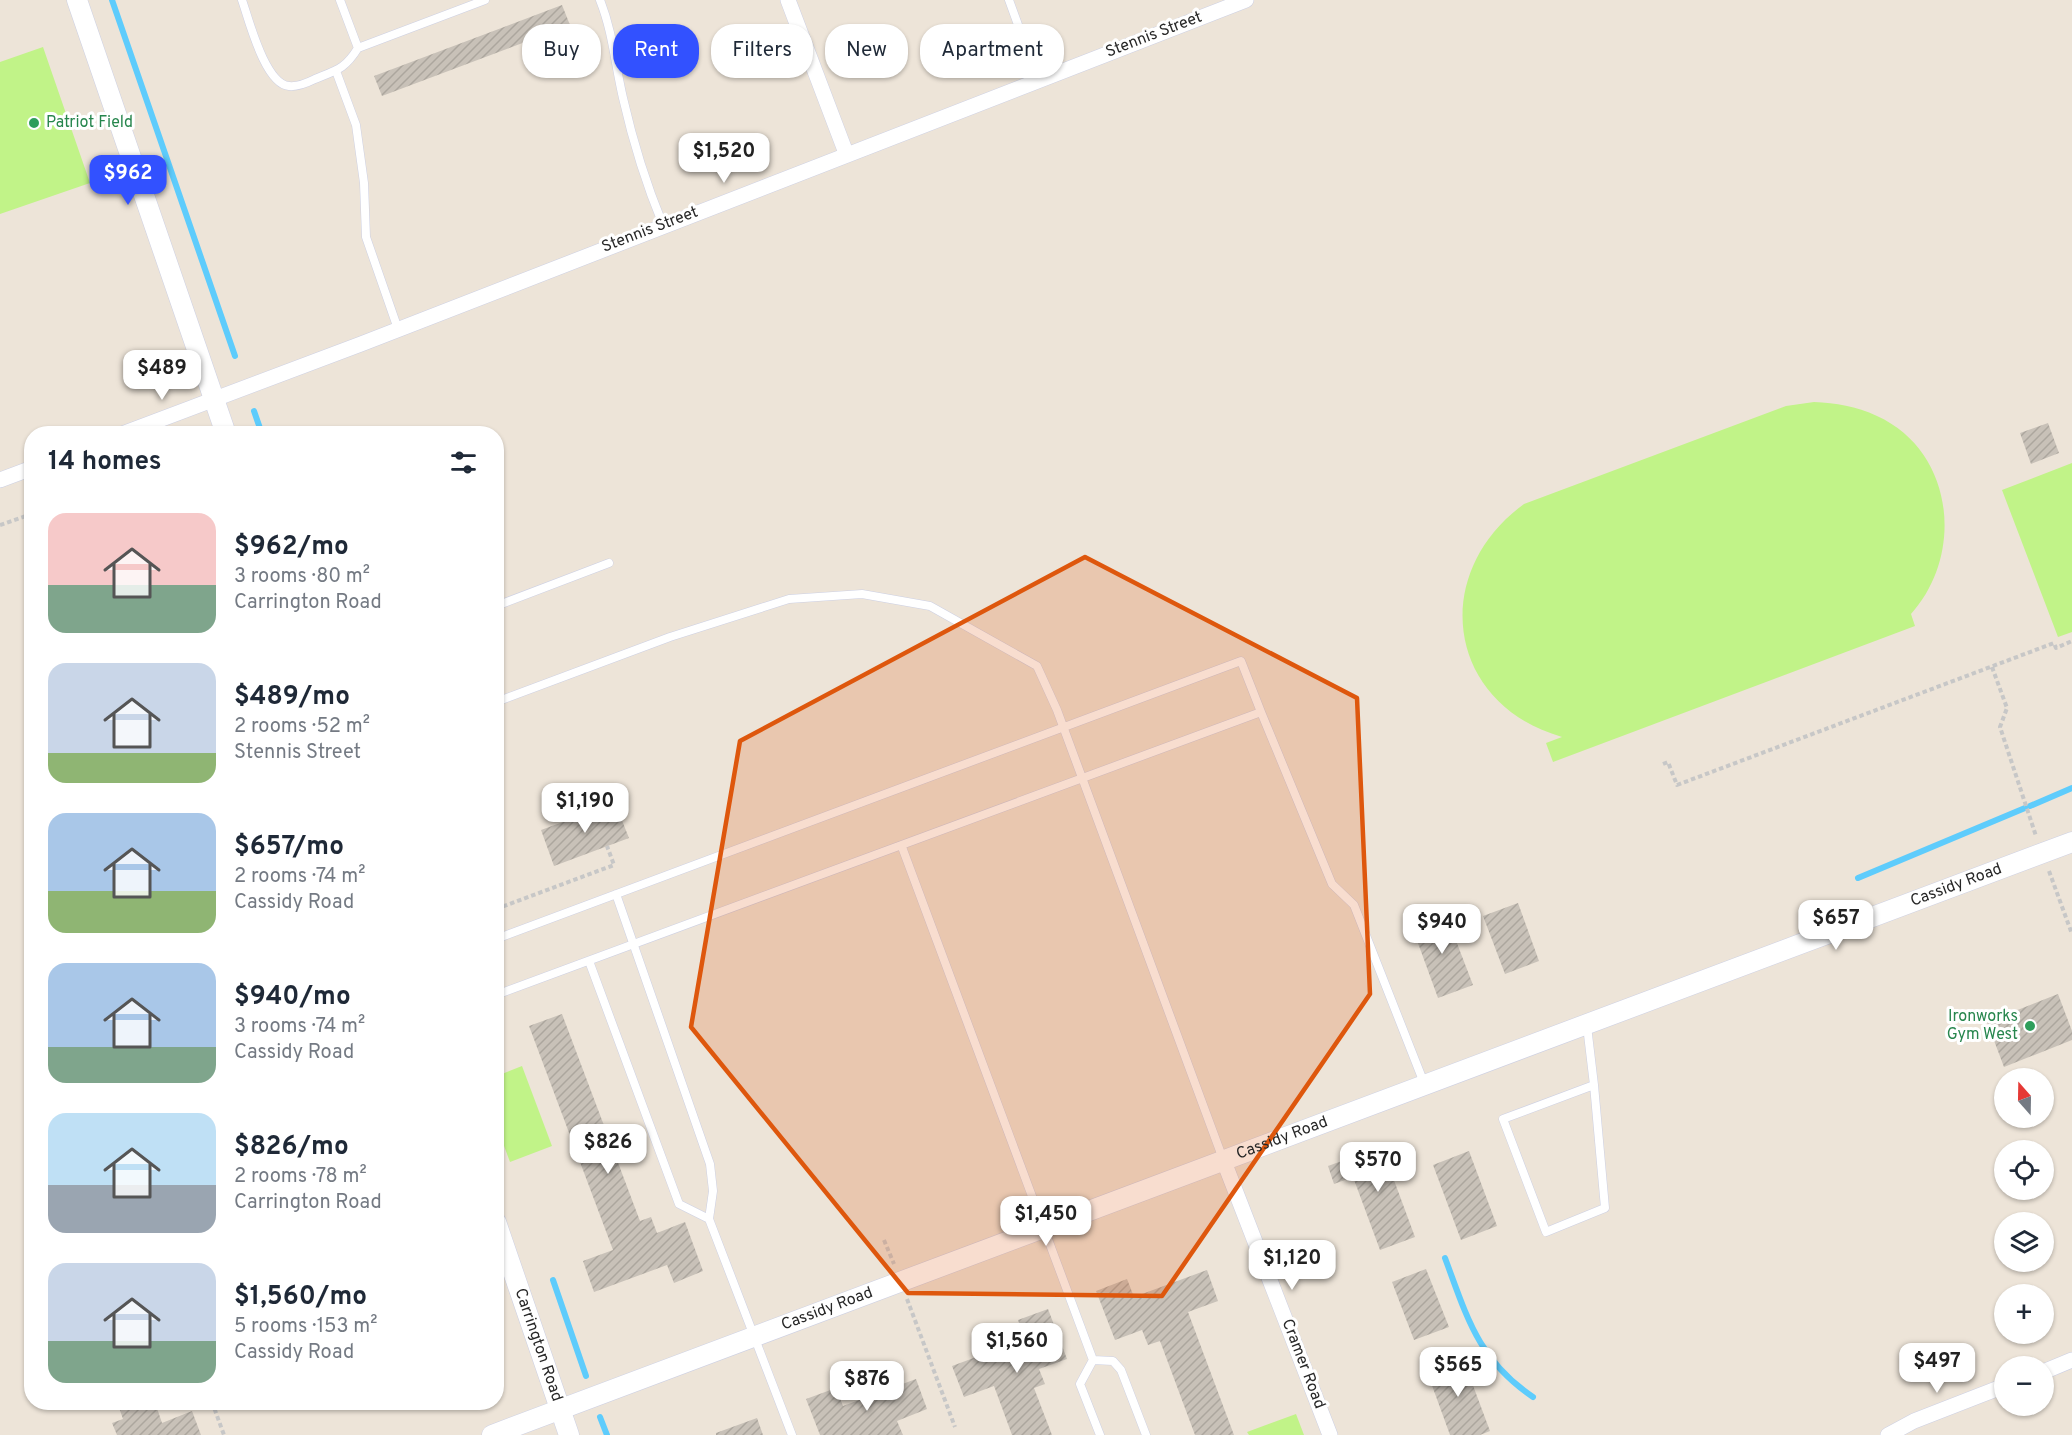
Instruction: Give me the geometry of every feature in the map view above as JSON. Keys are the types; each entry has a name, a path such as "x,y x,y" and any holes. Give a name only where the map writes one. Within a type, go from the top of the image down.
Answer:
{"street":[{"path":"77,0 223,426"},
{"path":"788,0 846,153"},
{"name":"Stennis Street","path":"143,426 1245,0"},
{"path":"0,480 24,471"},
{"name":"Cassidy Road","path":"492,1435 2072,842"},
{"name":"Cramer Road","path":"1223,1159 1330,1435"},
{"name":"Carrington Road","path":"504,1245 569,1435"},
{"path":"2054,1367 2072,1360"},
{"path":"1888,1435 1914,1421 1994,1390"}],"lane":[{"path":"242,0 266,66 276,80 287,87 302,85 347,66 358,48 485,0"},
{"path":"340,0 358,48"},
{"path":"600,0 611,28 622,97 643,171 663,225"},
{"path":"1009,0 1038,80"},
{"path":"336,71 356,125 364,183 366,237 398,329"},
{"path":"504,603 609,563"},
{"path":"504,699 670,637 789,599 862,594 930,606 1037,666 1083,780 1223,1159"},
{"path":"504,936 1241,661 1332,884 1354,905 1425,1084"},
{"path":"504,992 902,847 1261,712"},
{"path":"902,847 1093,1360 1080,1384 1100,1435"},
{"path":"616,894 710,1164 713,1191 709,1219 792,1435"},
{"path":"589,961 679,1204 709,1219"},
{"path":"1587,1024 1594,1085 1605,1208 1546,1232 1503,1119 1594,1085"},
{"path":"1093,1360 1113,1360 1121,1370 1146,1435"}],"path":[{"path":"0,525 24,517"},
{"path":"1663,764 1668,762 1677,785 2054,643 2056,648 2072,641"},
{"path":"1992,667 2007,708 2000,727 2072,934"},
{"path":"504,906 614,865 607,846"},
{"path":"884,1240 955,1427"},
{"path":"215,1410 224,1435"}],"highlighted area":[{"path":"1085,557 1357,698 1370,994 1162,1296 908,1293 691,1027 740,741"}],"green space":[{"name":"Patriot Field","path":"43,47 90,183 0,214 0,62"},
{"path":"1814,402 1854,407 1877,416 1903,432 1922,453 1936,478 1943,506 1944,534 1939,563 1928,590 1911,614 1915,626 1553,762 1546,743 1562,737 1523,720 1494,696 1474,667 1464,634 1464,599 1474,565 1494,532 1524,504 1786,406"},
{"path":"2072,463 2072,632 2058,637 2002,490"},
{"path":"522,1066 552,1146 510,1162 504,1146 504,1073"},
{"path":"1296,1414 1304,1435 1249,1435 1247,1432"}],"building":[{"path":"562,5 570,24 522,24 522,43 382,96 374,76"},
{"path":"2048,423 2059,453 2031,464 2020,433"},
{"path":"615,803 629,838 554,866 541,830"},
{"path":"1518,903 1539,961 1505,974 1483,916"},
{"path":"1445,912 1473,985 1438,998 1411,924"},
{"name":"Ironworks Gym West","path":"2058,994 2072,1031 2072,1040 2004,1067 1987,1022"},
{"path":"562,1014 640,1221 651,1217 657,1233 685,1222 703,1271 674,1283 667,1265 594,1292 583,1261 613,1250 529,1026"},
{"path":"1394,1142 1401,1159 1388,1164 1415,1237 1380,1250 1353,1177 1334,1184 1328,1166"},
{"path":"1469,1151 1497,1226 1461,1240 1433,1165"},
{"path":"1426,1269 1449,1327 1414,1340 1392,1282"},
{"path":"1207,1270 1218,1301 1188,1312 1234,1435 1195,1435 1160,1341 1148,1345 1142,1330 1115,1340 1096,1291 1127,1279 1134,1297"},
{"path":"1048,1309 1067,1359 1039,1369 1045,1384 1034,1388 1052,1435 1012,1435 994,1386 964,1397 952,1366 1025,1339 1018,1320"},
{"path":"1462,1356 1490,1431 1480,1435 1450,1435 1426,1369"},
{"path":"916,1379 927,1409 897,1421 903,1435 820,1435 806,1399 836,1388 843,1406"},
{"path":"120,1410 158,1410 162,1423 192,1411 201,1435 117,1435 112,1423 123,1419"},
{"path":"757,1418 763,1435 716,1435 716,1433"}],"waterway":[{"path":"112,0 235,356"},
{"path":"254,411 259,426"},
{"path":"2030,806 2072,788"},
{"path":"1858,878 2025,808"},
{"path":"1445,1258 1468,1318 1487,1352 1514,1383 1533,1397"},
{"path":"553,1280 586,1376"},
{"path":"600,1417 607,1435"}],"place":[{"name":"Patriot Field","path":"34,123"},
{"name":"Ironworks Gym West","path":"2030,1026"}]}
